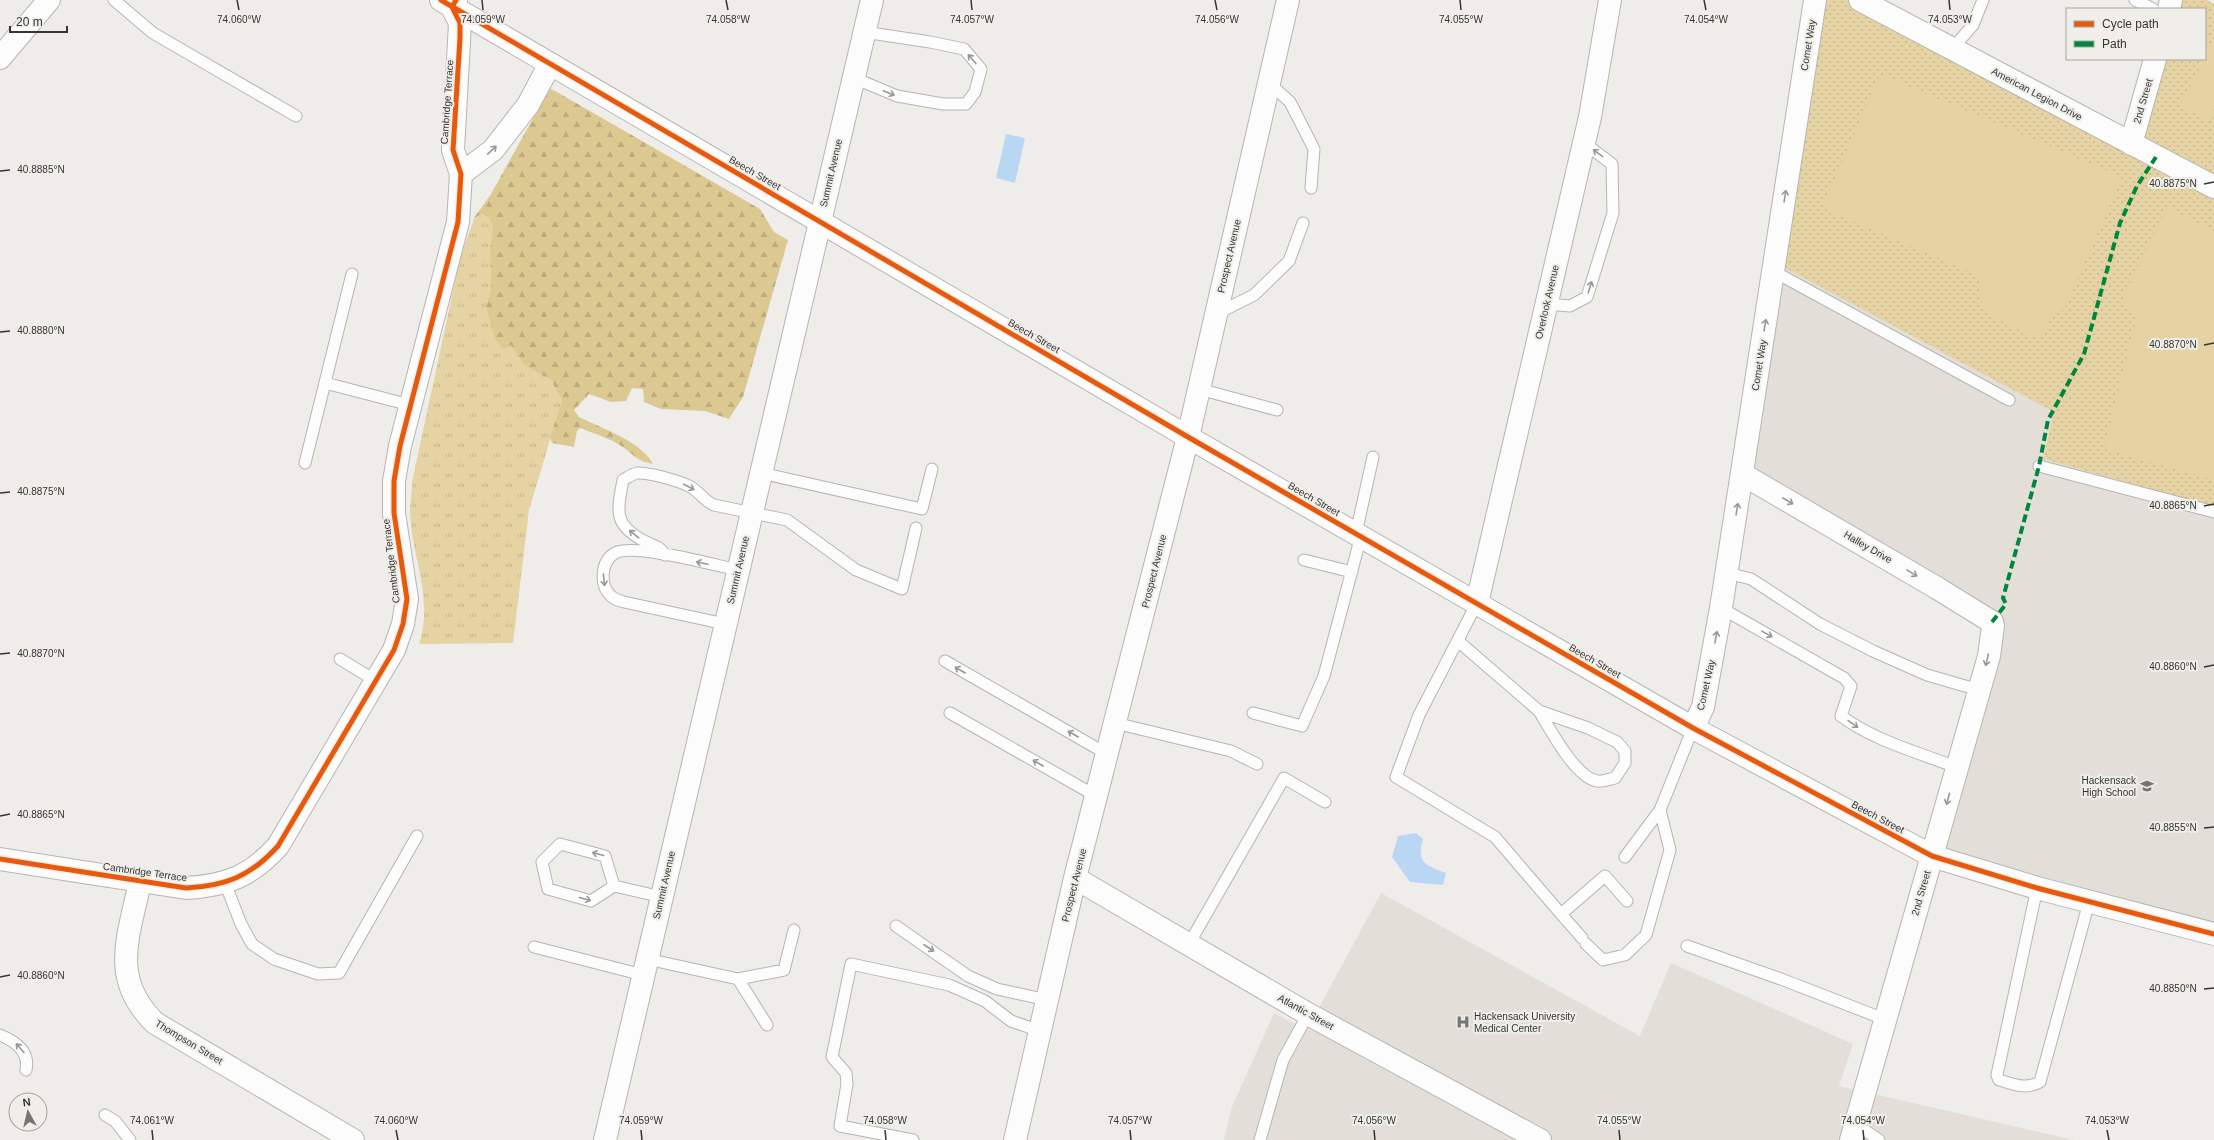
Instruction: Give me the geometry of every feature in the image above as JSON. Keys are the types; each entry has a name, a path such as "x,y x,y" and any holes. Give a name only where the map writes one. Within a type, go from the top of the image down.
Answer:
{"street":[{"path":"0,58 49,0"},
{"name":"Summit Avenue","path":"605,1140 872,0"},
{"name":"Prospect Avenue","path":"1015,1140 1075,878 1188,437 1288,0"},
{"name":"Overlook Avenue","path":"1477,603 1584,143 1610,0"},
{"name":"Comet Way","path":"1693,728 1703,707 1727,573 1815,0"},
{"name":"American Legion Drive","path":"1860,0 2214,187"},
{"name":"Beech Street","path":"450,2 550,64 1188,437 1693,728 1932,856 2037,888 2214,934"},
{"name":"Cambridge Terrace","path":"0,859 186,888 209,887 225,882 252,870 278,846 394,650 403,624 407,600 394,513 394,482 400,446 458,222 461,174 453,150 460,22 450,2"},
{"name":"2nd Street","path":"2131,144 2155,60"},
{"path":"461,174 494,150 528,104 550,64"},
{"name":"Halley Drive","path":"1742,474 1992,622"},
{"name":"2nd Street","path":"1853,1132 1956,767 1989,656 1993,626 1992,622"},
{"name":"Atlantic Street","path":"1075,878 1308,1014 1540,1140"},
{"name":"Thompson Street","path":"140,882 125,957 126,977 132,995 142,1011 155,1022 353,1140"}],"lane":[{"path":"114,0 153,33 296,116"},
{"path":"1952,49 1973,25 1983,0"},
{"path":"2135,0 2151,8"},
{"path":"854,78 897,96 943,104 966,104 975,92 981,69 964,49 930,42 864,32"},
{"path":"1269,83 1290,102 1314,149 1311,188"},
{"path":"1547,304 1570,306 1587,297 1613,212 1612,164 1584,143"},
{"path":"1216,314 1254,295 1288,261 1303,223"},
{"path":"1773,271 2009,400"},
{"path":"305,463 352,274"},
{"path":"325,383 410,406"},
{"path":"1199,389 1277,410"},
{"path":"1253,713 1302,726 1324,676 1352,572 1373,457"},
{"path":"2039,466 2214,512"},
{"path":"761,473 922,509 932,469"},
{"path":"665,555 657,546 633,535 618,515 617,508 623,480 629,476 637,473 650,474 689,486 705,501 714,506 787,520 856,570 902,589 916,528"},
{"path":"726,624 624,602 611,597 606,590 603,574 607,561 615,554 636,550 738,570"},
{"path":"1304,560 1352,572"},
{"path":"1727,573 1751,579 1820,624 1873,652 1928,675 1979,690"},
{"path":"1477,603 1419,715 1396,776 1495,837 1584,941 1604,960 1625,955 1646,935 1670,850 1660,810"},
{"path":"1721,608 1844,678 1851,686 1842,716 1856,727 1873,736 1956,767"},
{"path":"1458,642 1539,711 1568,756 1587,777 1598,782 1615,778 1625,763 1625,751 1617,742 1588,728 1539,711"},
{"path":"340,659 376,681"},
{"path":"945,662 1107,754"},
{"path":"950,713 1096,796"},
{"path":"1115,723 1231,751 1257,764"},
{"path":"1625,857 1660,810 1693,728"},
{"path":"1189,944 1284,778 1325,802"},
{"path":"225,882 240,924 252,944 274,959 318,974 339,973 417,836"},
{"path":"614,886 605,856 560,844 542,862 548,889 592,901 614,886 662,898"},
{"path":"1561,914 1605,876 1627,901"},
{"path":"2037,888 1997,1076 1999,1080 2024,1087 2032,1086 2040,1082 2089,902"},
{"path":"896,926 968,976 997,989 1047,1000"},
{"path":"534,947 645,967 738,979 784,970 794,930"},
{"path":"1687,946 1781,979 1884,1020"},
{"path":"913,1140 840,1126 847,1084 846,1072 832,1057 850,964 950,985 985,1002 1011,1021 1040,1031"},
{"path":"738,979 767,1025"},
{"path":"1260,1140 1283,1060 1308,1014"},
{"path":"0,1035 18,1045 23,1051 26,1057 26,1070"},
{"path":"105,1115 115,1121 130,1140"},
{"path":"1853,1132 1879,1140"}],"shaded area":[{"path":"1815,0 2131,144 2204,60 2206,60 2205,8 2207,0 2214,4 2214,934 1932,856 1996,622 1742,474"},
{"name":"Hackensack University Medical Center","path":"1381,893 1640,1036 1671,963 1853,1044 1839,1086 2074,1140 1224,1140 1231,1109 1274,1013 1307,1030"}],"green space":[{"path":"1819,0 1872,0 2136,137 2157,60 2206,60 2206,8 2171,8 2173,0 2207,0 2214,4 2214,507 2043,459 2054,412 1778,264"},
{"path":"2212,44 2214,45 2214,109 2208,120 2180,105 2204,60 2206,60 2206,55"},
{"path":"1880,74 2122,177 2064,311 2056,308 2040,340 1990,316 1986,312 1980,292 1980,276 1822,208"},
{"path":"550,88 760,209 774,232 788,240 743,397 729,419 705,411 661,409 644,402 643,389 632,388 626,401 611,402 589,394 574,410 579,417 620,436 639,448 653,464 637,458 623,447 599,435 580,428 577,431 574,447 552,443 550,438 562,400 551,380 524,365 510,344 504,349 495,339 486,307 491,287 490,249 493,227 488,217 481,214 474,218 491,194"},
{"path":"2167,208 2214,231 2214,480 2104,449 2136,319 2124,303 2123,297"},
{"path":"481,214 488,217 493,227 490,249 491,287 486,307 524,365 551,380 562,400 529,510 513,643 419,644 423,627 424,611 421,578 414,546 410,513 412,482 460,258 475,216"}],"water":[{"path":"1006,134 1025,138 1015,183 996,178"},
{"path":"1416,833 1423,839 1421,854 1425,863 1446,873 1443,885 1410,882 1392,857 1398,836"}],"marked path":[{"path":"1992,622 2006,604 2003,598 2039,466 2048,420 2084,354 2120,223 2137,186 2156,157"}],"cycle path":[{"path":"441,0 1188,437 1693,728 1932,856 2037,888 2214,934"},
{"path":"0,859 186,888 213,885 237,878 258,865 278,846 394,650 403,624 407,599 394,513 394,481 400,446 458,222 461,174 453,150 460,38 460,23 452,7 456,0"}],"place":[{"name":"Hackensack High School","path":"2147,786"},
{"name":"Hackensack University Medical Center","path":"1463,1022"}]}
